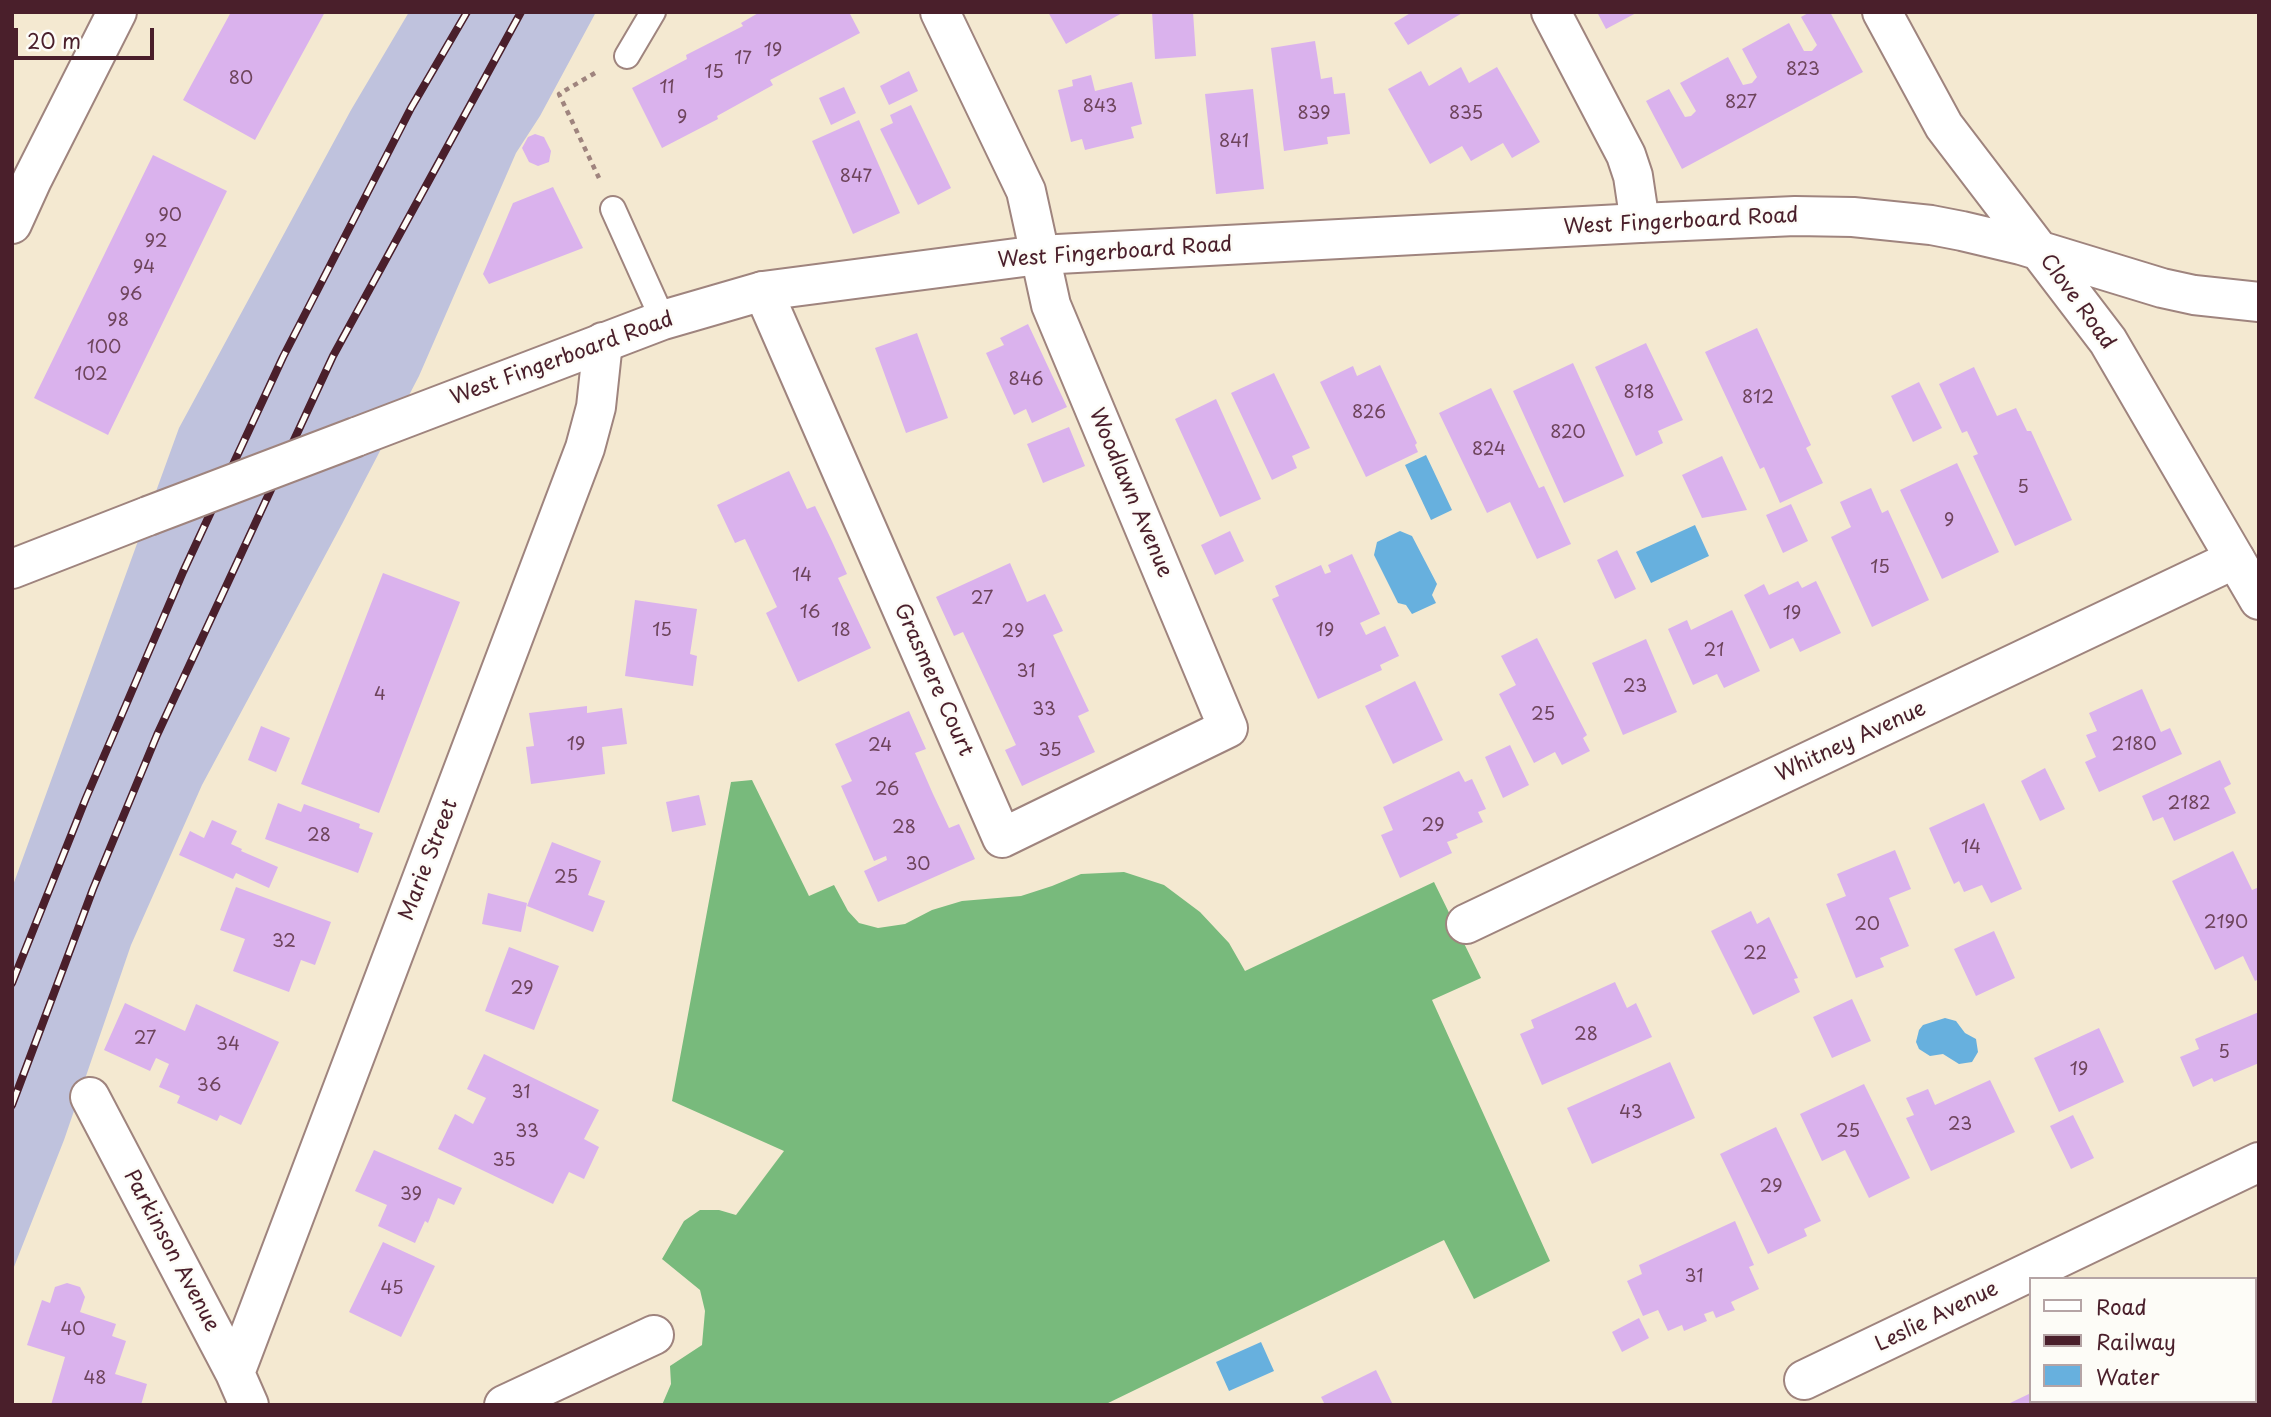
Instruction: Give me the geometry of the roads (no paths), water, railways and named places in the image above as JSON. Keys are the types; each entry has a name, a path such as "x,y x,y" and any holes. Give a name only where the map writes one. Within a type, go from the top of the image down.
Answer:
{"street":[{"path":"12,224 22,175 117,12"},
{"name":"Woodlawn Avenue","path":"940,12 1026,191 1051,305 1228,728"},
{"path":"1551,12 1626,155 1633,176 1640,223"},
{"name":"Clove Road","path":"1882,12 1944,126 2108,341 2259,600"},
{"name":"West Fingerboard Road","path":"12,569 663,320 763,291 1039,256 1640,223 1795,216 1853,217 1931,225 1992,237 2173,291 2259,302"},
{"name":"Grasmere Court","path":"763,291 1002,838 1228,728"},
{"name":"Marie Street","path":"242,1389 585,448 596,407 603,342"},
{"name":"Whitney Avenue","path":"1466,925 2235,559"},
{"name":"Parkinson Avenue","path":"90,1097 242,1389"},
{"name":"Leslie Avenue","path":"1804,1380 2259,1162"},
{"path":"504,1405 654,1335"}],"lane":[{"path":"626,56 653,12"},
{"path":"613,209 663,320"}],"water":[{"path":"1426,455 1452,510 1431,520 1405,465"},
{"path":"1695,525 1709,556 1651,583 1636,552"},
{"path":"1400,531 1412,536 1437,584 1432,595 1436,603 1412,614 1406,605 1398,603 1374,555 1377,542"},
{"path":"1945,1018 1956,1021 1965,1033 1976,1039 1978,1052 1972,1062 1959,1064 1943,1054 1930,1056 1919,1049 1916,1042 1923,1025"},
{"path":"1261,1342 1274,1371 1229,1391 1216,1362"}],"railway":[{"path":"12,983 86,798 183,572 283,357 411,108 467,12"},
{"path":"12,1105 93,889 157,735 333,356 521,12"}]}
